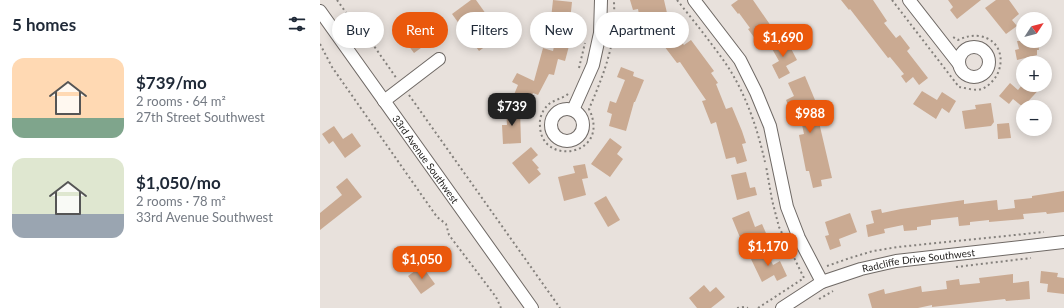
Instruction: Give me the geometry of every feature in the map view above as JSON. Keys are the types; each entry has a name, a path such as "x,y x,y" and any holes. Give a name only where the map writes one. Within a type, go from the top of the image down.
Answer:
{"street":[{"path":"573,110 593,65 600,33 601,0"},
{"path":"694,0 740,60 756,92 770,126 787,207 800,238 822,282"},
{"path":"909,0 959,64"},
{"name":"33rd Avenue Southwest","path":"320,11 532,308"},
{"path":"384,101 439,59"},
{"name":"Radcliffe Drive Southwest","path":"782,308 822,282 861,269 896,260 1064,242"}],"path":[{"path":"337,0 374,46 560,308"},
{"path":"677,0 725,62 744,97 757,130 779,227 804,278 758,308"},
{"path":"320,44 332,67 437,218 446,224 449,235 496,297 501,308"},
{"path":"823,260 827,267 873,251 1048,231"},
{"path":"954,267 1031,258"},
{"path":"816,300 834,290"},
{"path":"737,308 748,308"}],"building":[{"path":"471,0 476,0 485,12 456,12 456,19 452,14"},
{"path":"553,0 572,2 571,12 552,12"},
{"path":"630,0 664,0 667,12 639,12 638,9 633,10"},
{"path":"738,0 753,0 771,26 765,31 769,37 759,44 748,29 750,28 731,5"},
{"path":"841,0 873,0 887,21 884,23 896,38 900,35 910,48 907,51 928,78 919,85 913,77 906,83 901,76 904,74 890,57 888,58 850,9 849,10"},
{"path":"948,0 981,0 957,19 950,10 953,7"},
{"path":"996,0 1009,0 1018,12 1016,12 1016,17 1012,20 1016,27 1006,34 985,8"},
{"path":"786,39 797,60 786,66 790,73 779,79 772,65 779,61 771,47"},
{"path":"691,40 714,71 711,73 718,83 716,84 726,109 732,107 746,143 742,144 747,161 737,164 735,157 726,159 716,122 711,124 702,101 706,100 680,62 677,63 666,48 689,48 689,41"},
{"path":"410,48 421,48 414,53"},
{"path":"543,48 553,51 554,48 568,48 565,61 558,59 554,75 549,74 538,95 533,93 528,104 513,97 518,85 512,82 517,73 534,81"},
{"path":"1039,48 1039,50 1037,50 1037,55 1016,56 1015,50"},
{"path":"621,67 634,72 633,76 644,80 634,102 626,131 609,126 612,114 607,112 610,101 616,103 625,80 617,77"},
{"path":"805,76 815,100 802,105 808,120 818,118 832,178 821,180 822,186 813,188 809,171 806,171 799,135 804,134 799,111 792,114 786,100 794,96 788,83"},
{"path":"1010,83 1016,88 1016,92 1037,92 1029,100 1016,100 1016,101 1013,99 1009,104 999,96"},
{"path":"922,91 937,100 942,92 956,101 949,113 942,108 936,119 913,104"},
{"path":"991,103 994,122 991,126 965,129 962,111 976,109 975,105"},
{"path":"506,109 520,109 521,143 503,144 502,125 507,125"},
{"path":"1009,123 1011,138 998,139 997,124"},
{"path":"334,126 343,139 352,133 361,146 345,158 333,141 329,144 322,134"},
{"path":"610,138 622,147 617,154 623,159 610,177 591,164"},
{"path":"531,147 538,155 532,160 539,168 537,169 541,174 529,184 512,163"},
{"path":"585,164 588,178 582,179 586,195 564,201 558,177 575,173 573,166"},
{"path":"746,172 750,188 755,187 757,195 737,200 731,175"},
{"path":"347,178 362,197 320,230 320,213 342,195 336,187"},
{"path":"1064,191 1064,212 1023,214 1024,219 970,222 970,225 959,226 958,217 931,220 931,225 917,227 917,230 904,231 903,225 884,229 885,233 868,237 866,225 874,223 871,211 881,209 882,213 964,200 964,204 997,200 998,210 1015,208 1014,200 1032,198 1032,196"},
{"path":"606,196 620,220 608,227 594,203"},
{"path":"749,211 755,227 762,224 769,240 756,245 752,236 741,240 732,218"},
{"path":"850,213 857,232 839,239 841,246 830,250 825,236 829,235 825,222"},
{"path":"766,250 773,265 780,261 787,276 777,281 774,275 762,282 750,257"},
{"path":"422,266 435,284 421,294 408,276"},
{"path":"1041,271 1058,273 1057,277 1064,278 1064,294 1047,292 1048,284 1040,283"},
{"path":"1013,274 1013,283 1029,281 1030,299 1006,301 1005,299 932,307 932,305 918,308 872,308 868,294 884,289 885,294 921,286 922,292 947,289 946,281 959,279 960,285 980,283 979,278"},
{"path":"704,285 710,292 716,287 725,297 711,308 697,308 689,298"}]}
